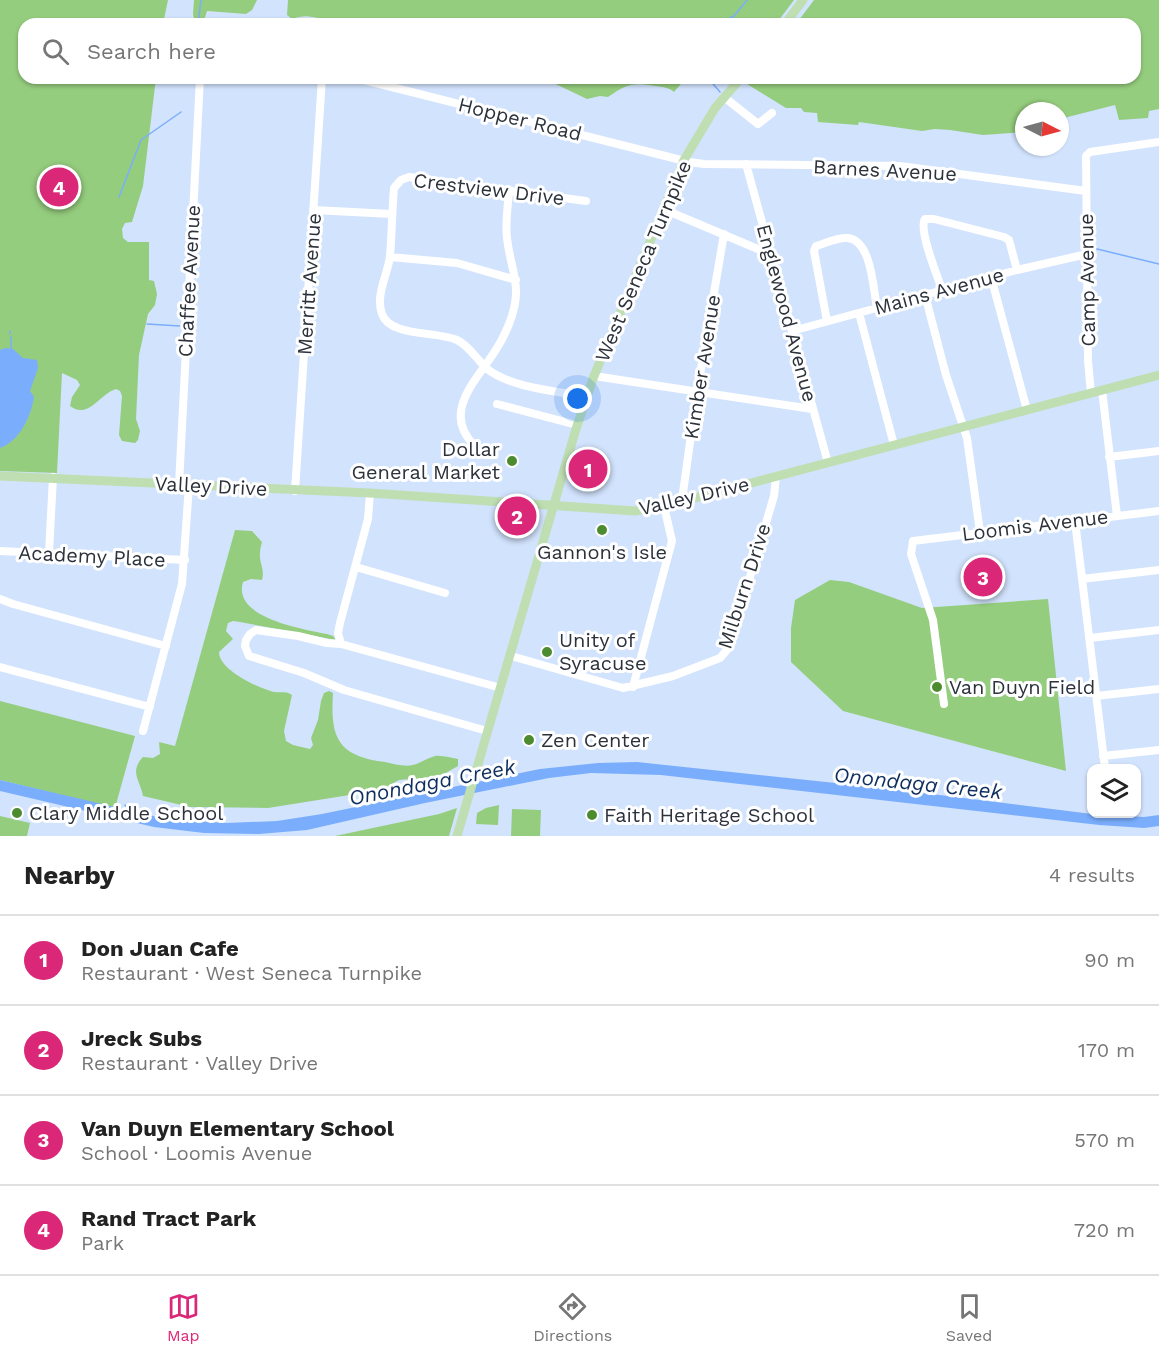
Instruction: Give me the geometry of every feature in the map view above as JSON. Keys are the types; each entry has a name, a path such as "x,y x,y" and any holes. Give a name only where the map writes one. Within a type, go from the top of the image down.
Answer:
{"main road":[{"path":"790,18 803,0"},
{"name":"West Seneca Turnpike","path":"457,836 577,425 594,376 684,160 706,122 736,84"},
{"name":"Valley Drive","path":"0,476 370,493 635,511 664,506 1159,375"}],"street":[{"name":"Chaffee Avenue","path":"143,731 182,584 200,84"},
{"name":"Merritt Avenue","path":"295,490 322,84"},
{"name":"Hopper Road","path":"380,84 684,160"},
{"path":"724,97 758,124 772,113"},
{"name":"Camp Avenue","path":"1091,393 1086,156 1090,152 1159,142"},
{"name":"Barnes Avenue","path":"684,160 704,164 900,166 1086,191"},
{"name":"Englewood Avenue","path":"746,164 828,463"},
{"name":"Crestview Drive","path":"392,214 396,184 409,177 586,201"},
{"path":"475,446 462,427 462,406 469,389 499,345 517,298 516,280 507,238 509,191"},
{"path":"663,209 772,255"},
{"path":"313,210 392,214 390,258 382,281 380,309 386,321 394,327 457,340 485,366 498,375 519,383 587,397"},
{"path":"942,290 925,239 922,225 925,219 951,222 1004,237 1009,240 1017,270"},
{"name":"Kimber Avenue","path":"682,500 697,392 724,234"},
{"path":"827,321 814,251 816,246 843,238 855,239 863,245 873,278 877,308"},
{"name":"Mains Avenue","path":"792,331 1017,270 1087,254"},
{"path":"390,258 457,262 516,280"},
{"path":"991,277 1027,410"},
{"path":"925,295 969,448 980,532"},
{"path":"859,313 894,445"},
{"path":"594,376 812,410"},
{"path":"1102,390 1117,516"},
{"path":"497,404 577,425"},
{"path":"1109,457 1159,451"},
{"name":"Milburn Drive","path":"511,656 623,688 673,676 720,658 727,650 774,496 776,476"},
{"path":"49,553 53,477"},
{"path":"341,644 338,633 368,519 370,493"},
{"path":"633,687 672,541 664,506"},
{"name":"Loomis Avenue","path":"944,704 933,620 911,554 912,542 1159,511"},
{"path":"1075,521 1104,764"},
{"name":"Academy Place","path":"0,551 184,560"},
{"path":"356,567 445,593"},
{"path":"1082,579 1159,570"},
{"path":"0,598 13,604 166,646"},
{"path":"487,731 344,690 304,673 249,656 245,646 250,634 262,629 341,644 501,688"},
{"path":"1090,638 1159,630"},
{"path":"0,667 150,707"},
{"path":"1096,696 1159,689"},
{"path":"1103,756 1159,750"}],"green space":[{"path":"0,0 168,0 164,18 18,18 18,84 155,84 143,186 132,222 125,223 122,229 123,238 128,242 149,242 149,280 154,281 157,294 155,305 148,314 139,355 136,419 140,431 138,440 135,443 122,441 119,435 122,396 120,391 116,389 94,405 83,410 77,409 70,406 72,397 80,385 77,380 62,373 57,473 0,471"},
{"path":"194,0 257,0 252,10 246,14 207,11 205,18 194,18"},
{"path":"288,0 794,0 780,18 318,18 308,16 291,18 287,15"},
{"path":"814,0 1159,0 1159,109 1149,111 1148,118 1119,120 1115,105 1069,117 1069,102 1015,102 1015,133 983,135 935,129 922,131 859,122 858,125 818,122 817,113 804,112 801,108 786,108 747,84 1141,84 1141,18 800,18"},
{"path":"556,84 635,84 620,89 608,97 587,99"},
{"path":"635,84 681,84 674,92 663,87"},
{"path":"235,530 252,531 262,542 260,557 262,580 251,579 243,582 242,594 248,605 272,620 327,634 336,640 240,622 228,623 226,631 233,639 219,652 225,665 232,672 259,687 292,695 284,731 286,741 310,749 313,745 311,738 318,720 321,701 324,693 329,691 333,693 332,709 336,733 340,742 357,755 407,766 441,756 458,759 458,766 444,774 399,780 381,790 268,808 190,807 143,796 136,772 137,767 143,757 153,758 160,754 159,742 175,746"},
{"name":"Van Duyn Field","path":"830,580 849,582 922,608 1048,599 1066,771 843,711 791,662 791,628 795,600"},
{"path":"0,701 135,736 115,808 0,780"},
{"path":"499,805 498,825 476,824 477,813"},
{"path":"457,808 449,836 335,836 439,814"},
{"path":"512,809 541,810 540,836 511,836"},
{"path":"0,816 30,823 27,836 0,836"}],"water":[{"path":"13,349 23,358 37,360 38,368 30,391 34,397 27,420 19,434 0,448 0,350"},
{"path":"637,762 883,788 1087,813 1087,818 1141,818 1159,815 1159,826 1144,828 1099,825 661,775 591,773 549,778 307,830 259,834 204,833 154,827 0,791 0,780 166,819 226,823 277,821 322,814 540,769 598,763"}],"waterway":[{"path":"199,18 201,0"},
{"path":"730,18 747,0"},
{"path":"713,84 720,92"},
{"path":"119,197 141,140 181,112"},
{"path":"1093,248 1159,264"},
{"path":"147,324 180,326"},
{"path":"11,337 11,349"},
{"path":"125,805 129,811"}],"place":[{"name":"Rand Tract Park","path":"59,187"},
{"name":"Dollar General Market","path":"512,461"},
{"name":"Don Juan Cafe","path":"588,469"},
{"name":"Jreck Subs","path":"517,516"},
{"name":"Gannon's Isle","path":"602,530"},
{"name":"Van Duyn Elementary School","path":"983,577"},
{"name":"Unity of Syracuse","path":"547,652"},
{"name":"Van Duyn Field","path":"937,687"},
{"name":"Zen Center","path":"529,740"},
{"name":"Clary Middle School","path":"17,813"},
{"name":"Faith Heritage School","path":"592,815"}],"water label":[{"name":"Onondaga Creek","path":"432,782"},
{"name":"Onondaga Creek","path":"918,783"}]}
